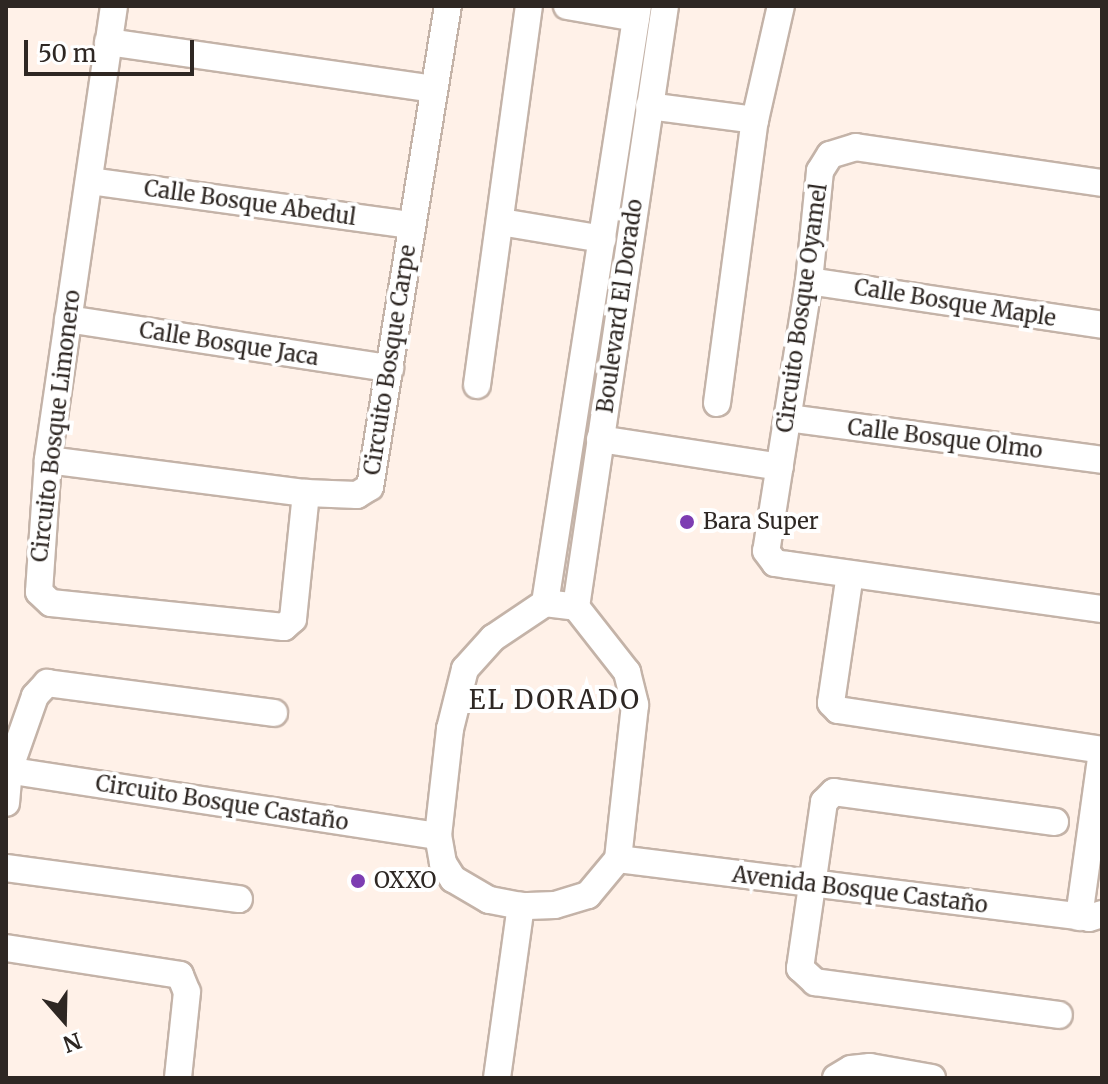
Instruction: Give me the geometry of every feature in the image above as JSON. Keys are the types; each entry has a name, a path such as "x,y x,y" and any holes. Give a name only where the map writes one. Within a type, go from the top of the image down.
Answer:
{"street":[{"name":"Circuito Bosque Limonero","path":"114,6 48,460 37,582 47,602 279,628 289,625 306,493"},
{"name":"Circuito Bosque Carpe","path":"48,460 306,493 357,495 370,487 448,6"},
{"path":"477,385 529,6"},
{"path":"567,6 637,12"},
{"name":"Boulevard El Dorado","path":"576,607 665,6"},
{"path":"717,403 755,120 781,6"},
{"name":"Boulevard El Dorado","path":"545,603 637,12"},
{"path":"108,42 433,89"},
{"path":"649,106 755,120"},
{"name":"Circuito Bosque Oyamel","path":"1102,183 856,147 838,150 820,171 809,281 766,555 775,563 1102,609"},
{"name":"Calle Bosque Abedul","path":"89,181 411,225"},
{"path":"501,222 603,239"},
{"name":"Calle Bosque Maple","path":"809,281 1102,325"},
{"name":"Calle Bosque Jaca","path":"68,319 390,368"},
{"name":"Calle Bosque Olmo","path":"788,418 1102,460"},
{"path":"600,439 780,467"},
{"path":"850,574 831,703 838,710 1102,751 1091,916"},
{"path":"545,603 576,607 627,672 633,688 618,859 588,895 555,905 521,906 478,896 453,879 443,863 438,836 450,729 465,669 493,638 545,603"},
{"path":"6,803 7,770 35,696 47,683 274,713"},
{"name":"Circuito Bosque Castaño","path":"7,770 438,836"},
{"path":"1055,822 834,792 824,802 800,968 810,981 1059,1015"},
{"name":"Avenida Bosque Castaño","path":"618,859 1091,916"},
{"path":"6,868 239,899"},
{"path":"497,1078 521,906"},
{"path":"6,948 180,975 187,992 178,1078"},
{"path":"836,1078 851,1069 870,1067 932,1078"}],"place":[{"name":"Bara Super","path":"687,522"},
{"name":"OXXO","path":"358,881"}],"district":[{"name":"EL DORADO","path":"555,700"}]}
